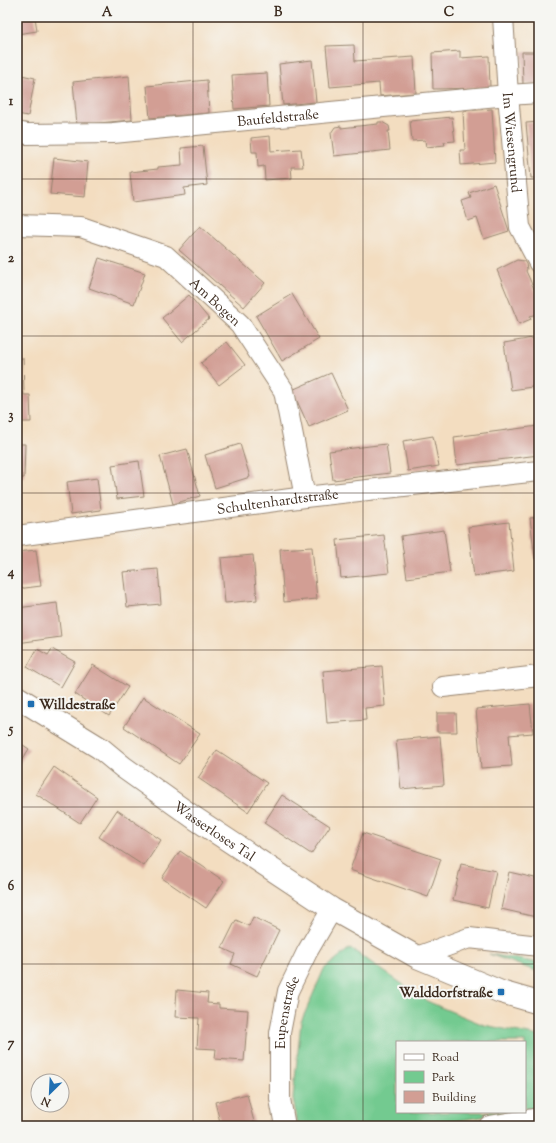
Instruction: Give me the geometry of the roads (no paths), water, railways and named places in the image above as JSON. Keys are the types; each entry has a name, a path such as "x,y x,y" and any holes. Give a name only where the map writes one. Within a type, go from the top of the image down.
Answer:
{"main road":[{"name":"Wasserloses Tal","path":"17,697 100,748 123,767 196,819 332,909 418,957 501,992 539,1003"}],"street":[{"name":"Im Wiesengrund","path":"503,17 508,95 520,228 539,263"},
{"name":"Baufeldstraße","path":"17,132 27,134 112,133 539,93"},
{"name":"Am Bogen","path":"17,225 81,227 166,256 240,324 284,391 305,496"},
{"name":"Schultenhardtstraße","path":"17,536 305,496 539,471"},
{"path":"443,687 539,676"},
{"name":"Eupenstraße","path":"285,1126 280,1099 280,1033 288,991 307,952 332,909"},
{"path":"418,957 469,938 539,946"},
{"path":"489,1126 539,1118"}],"place":[{"name":"Willdestraße","path":"31,704"},
{"name":"Walddorfstraße","path":"501,992"}]}
